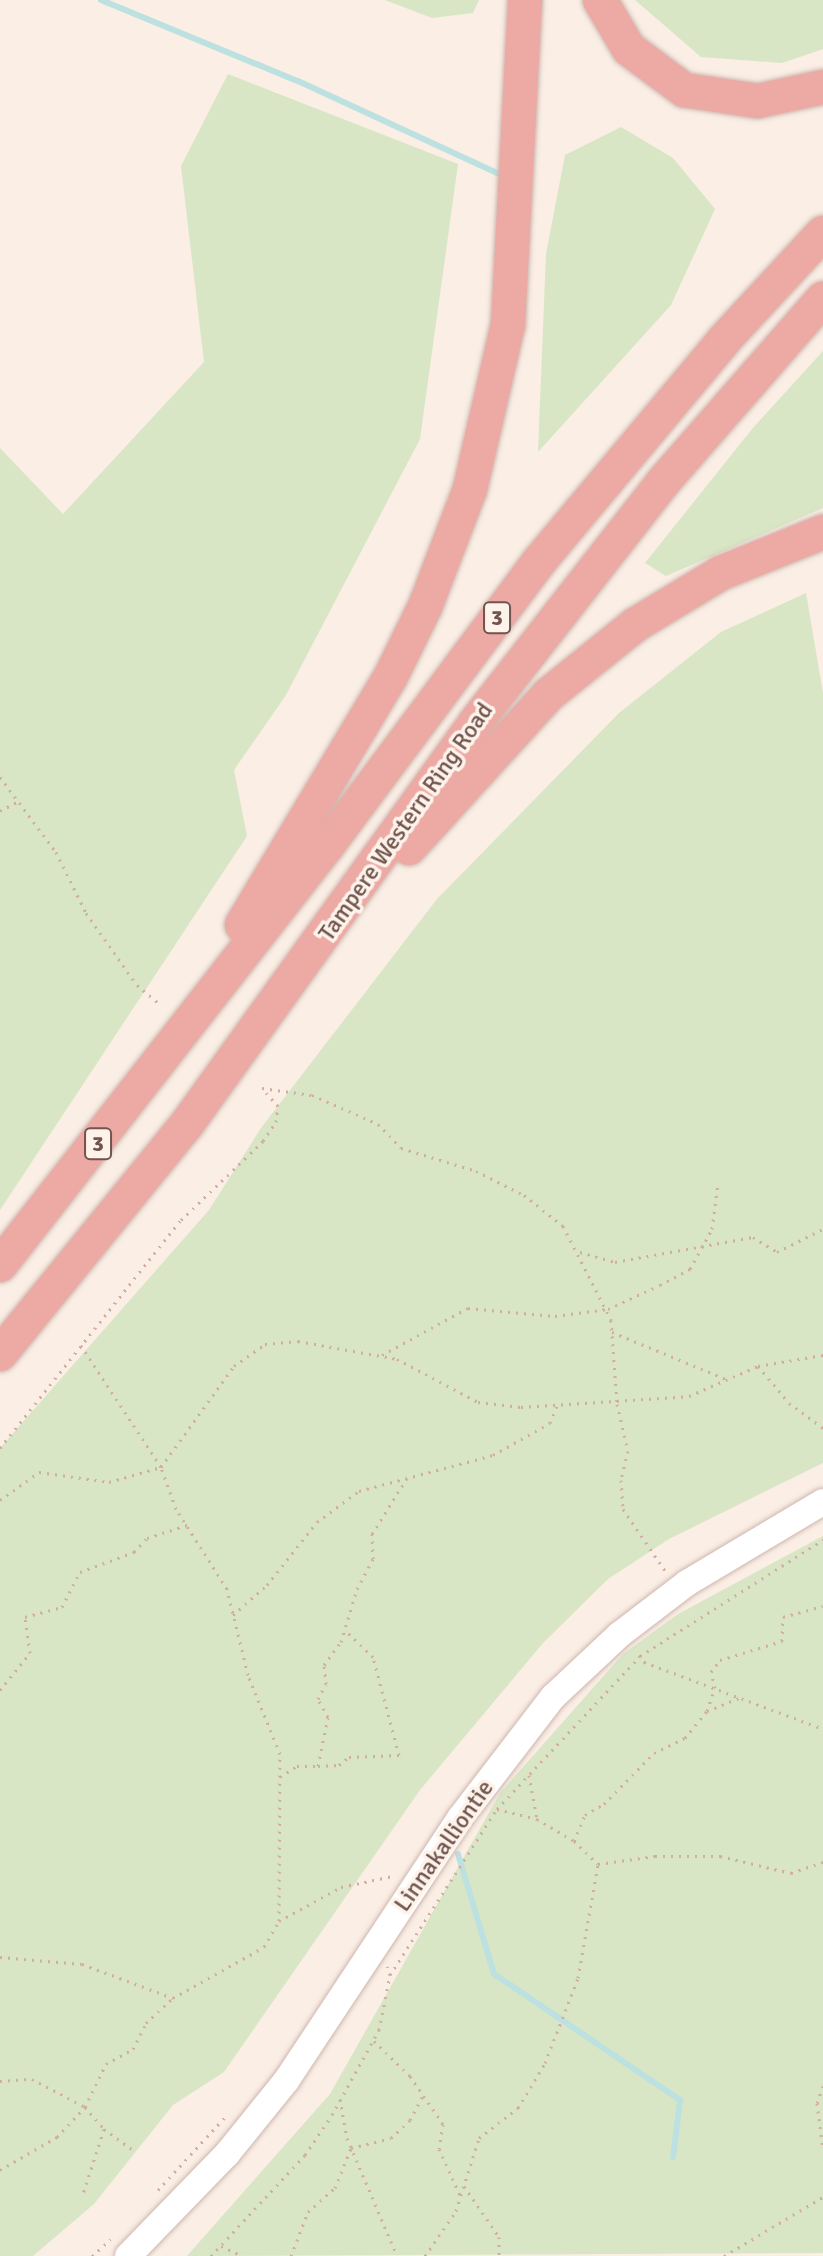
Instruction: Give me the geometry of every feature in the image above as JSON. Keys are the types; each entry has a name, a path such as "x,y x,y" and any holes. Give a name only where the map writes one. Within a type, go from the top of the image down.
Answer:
{"highway":[{"path":"191,1020 390,678 425,607 470,489 508,325 525,0"},
{"path":"600,0 629,49 684,90 758,101 823,87"},
{"name":"Tampere Western Ring Road","path":"0,1265 191,1020 537,564 693,376 823,233"},
{"name":"Tampere Western Ring Road","path":"0,1354 187,1124 520,664 664,481 823,299"},
{"path":"338,919 422,836 504,740 587,663 668,603 721,573 823,532"}],"main road":[{"name":"Linnakalliontie","path":"128,2256 227,2154 286,2081 460,1818 553,1697 619,1635 687,1583 823,1502"}],"path":[{"path":"0,777 56,852 86,913 137,985 160,1004"},
{"path":"0,811 17,802"},
{"path":"0,1448 48,1394 80,1344 181,1220 263,1141 276,1122 278,1106 262,1088 312,1095 378,1124 401,1148 476,1171 524,1195 563,1226 580,1252 608,1309 617,1404 628,1451 621,1480 623,1509 666,1572"},
{"path":"382,1355 468,1308 555,1316 608,1309 690,1269 712,1229 718,1183"},
{"path":"580,1252 615,1262 753,1237 777,1252 823,1229"},
{"path":"612,1332 726,1379"},
{"path":"0,1500 39,1472 109,1482 161,1467 234,1366 265,1344 298,1341 382,1355 478,1402 557,1406 617,1404 689,1396 758,1366 823,1355"},
{"path":"0,2170 57,2137 85,2107 106,2064 133,2049 146,2023 173,1998 264,1947 279,1921 280,1777 274,1730 248,1675 227,1589 190,1524 176,1509 161,1467 80,1344"},
{"path":"758,1366 789,1403 823,1428"},
{"path":"232,1616 267,1585 317,1522 359,1491 493,1455 550,1423 557,1406"},
{"path":"318,1766 328,1717 318,1699 326,1684 324,1665 345,1630 373,1559 372,1534 407,1478"},
{"path":"0,1690 30,1653 25,1617 62,1607 80,1572 134,1552 147,1538 190,1524"},
{"path":"211,2256 305,2155 374,2041 390,1975 497,1809 640,1656 823,1540"},
{"path":"574,1841 585,1815 604,1804 654,1753 685,1738 707,1711 715,1688 711,1672 720,1660 782,1641 783,1617 823,1606"},
{"path":"280,1777 297,1766 339,1765 349,1757 399,1755 373,1657 345,1630"},
{"path":"619,1635 644,1662 823,1729"},
{"path":"707,1711 740,1698"},
{"path":"529,1775 537,1819"},
{"path":"497,1809 537,1819 574,1841 598,1864"},
{"path":"598,1864 655,1856 720,1856 791,1873 823,1862"},
{"path":"425,2256 461,2196 479,2138 518,2108 545,2063 578,1978 598,1864"},
{"path":"279,1921 341,1887 398,1875"},
{"path":"378,1941 390,1975"},
{"path":"0,1957 82,1964 173,1998"},
{"path":"374,2041 423,2096 443,2124 439,2149 461,2196"},
{"path":"0,2081 32,2079 85,2107 104,2129 132,2149"},
{"path":"823,2086 817,2103 823,2150"},
{"path":"351,2148 391,2138 410,2120 423,2096"},
{"path":"340,2097 351,2148 395,2255"},
{"path":"82,2197 104,2129"},
{"path":"291,2256 308,2212 335,2188 351,2148"},
{"path":"464,2186 499,2237 499,2256"},
{"path":"724,2256 823,2197"},
{"path":"221,2246 242,2256"}],"green space":[{"path":"385,0 479,0 473,13 432,18"},
{"path":"635,0 823,0 823,49 782,63 701,57"},
{"path":"228,74 458,164 420,439 286,695 234,770 247,836 0,1210 0,448 63,514 204,362 181,166"},
{"path":"621,127 673,158 715,209 671,305 538,452 546,254 565,155"},
{"path":"823,351 823,508 666,576 645,563 752,429"},
{"path":"806,593 823,693 823,1463 669,1539 608,1579 543,1643 420,1790 224,2072 173,2105 94,2204 33,2256 0,2256 0,1448 209,1210 261,1128 437,899 619,713 721,632"},
{"path":"823,1536 823,2253 187,2256 330,2094 500,1793 623,1654 678,1614"}],"waterway":[{"path":"101,0 298,81 499,174"},
{"path":"458,1854 494,1974 680,2100 673,2158"}]}
